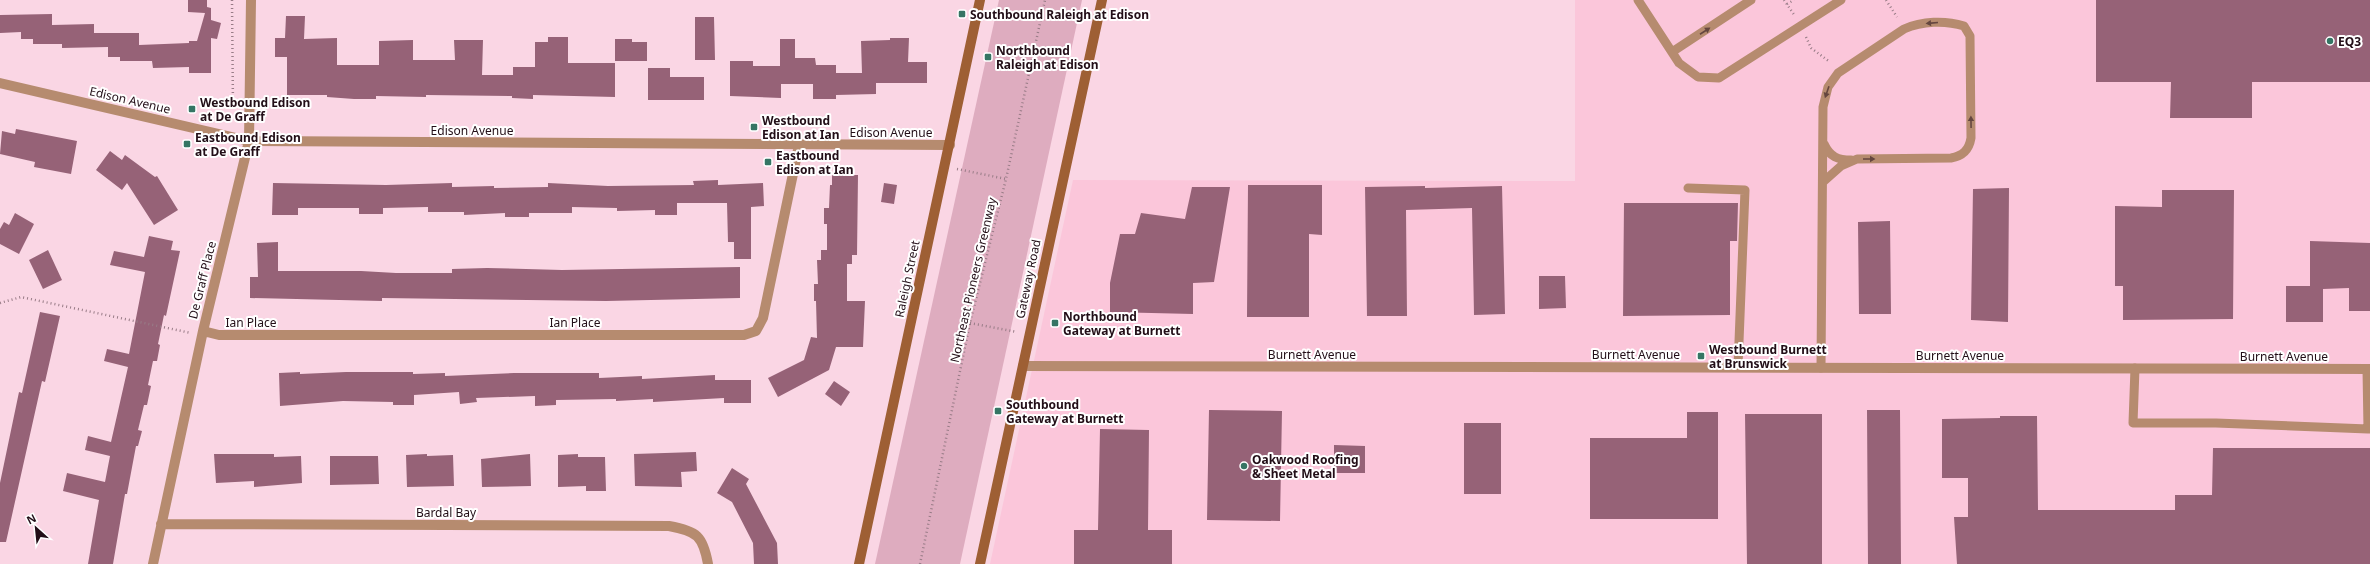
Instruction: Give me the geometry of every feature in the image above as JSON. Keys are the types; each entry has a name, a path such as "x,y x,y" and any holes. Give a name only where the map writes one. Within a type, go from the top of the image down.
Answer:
{"street":[{"name":"De Graff Place","path":"153,564 203,331 249,141 251,0"},
{"name":"Raleigh Street","path":"859,564 980,0"},
{"name":"Gateway Road","path":"980,564 1102,0"},
{"name":"Edison Avenue","path":"0,83 249,141 799,145 950,144"},
{"name":"Ian Place","path":"203,331 219,335 744,335 756,331 763,318 799,145"},
{"name":"Burnett Avenue","path":"1023,366 2368,369"},
{"name":"Bardal Bay","path":"161,524 669,526 688,530 704,543 708,564"}],"lane":[{"path":"1638,0 1679,63 1698,77 1719,78 1841,0"},
{"path":"1672,52 1751,0"},
{"path":"1821,368 1823,107 1828,88 1845,67 1898,32 1912,26 1937,23 1964,26 1970,36 1971,138 1966,152 1951,158 1840,160 1831,155 1823,140"},
{"path":"1823,182 1841,166 1852,160"},
{"path":"1688,188 1745,190 1738,368"},
{"path":"2135,368 2133,423 2216,423 2369,429 2368,369"}],"path":[{"path":"232,0 233,109"},
{"name":"Northeast Pioneers Greenway","path":"920,564 970,323 1006,179 1045,0"},
{"path":"1787,4 1794,0"},
{"path":"1886,0 1897,17"},
{"path":"945,166 1006,179"},
{"path":"0,303 21,297 193,334 201,342"},
{"path":"970,323 1030,335"}],"shaded area":[{"path":"999,0 1082,0 960,564 875,564"},
{"path":"1575,0 2370,0 2370,564 990,564 1073,180 1575,181"}],"building":[{"path":"188,0 207,0 207,7 211,8 211,20 221,23 217,39 211,38 211,73 189,73 189,67 153,68 152,61 120,61 120,57 108,57 108,47 62,48 62,44 33,44 33,39 21,39 21,32 0,33 0,15 52,14 52,25 94,24 94,33 139,33 139,45 189,43 189,41 197,41 205,13 188,12"},
{"path":"2096,0 2370,0 2370,82 2252,82 2252,118 2170,118 2171,82 2096,82"},
{"path":"286,16 305,16 304,39 337,38 337,65 379,65 379,41 413,40 413,60 455,60 454,40 483,40 482,75 513,75 513,67 535,67 535,42 548,42 548,37 568,37 568,63 615,63 615,97 533,95 533,99 512,98 512,96 426,95 426,97 376,96 376,99 354,99 327,97 327,95 287,95 287,57 275,57 275,38 285,38"},
{"path":"695,17 714,17 715,60 695,60"},
{"path":"890,38 909,38 908,62 927,62 927,83 876,83 876,94 836,95 836,99 813,99 813,84 781,84 781,98 730,96 730,61 753,61 753,66 780,66 780,39 795,39 795,58 815,58 816,65 836,65 836,73 862,73 861,41 890,40"},
{"path":"615,39 632,39 632,42 647,42 647,61 615,61"},
{"path":"648,68 670,68 670,77 704,77 704,100 648,100"},
{"path":"16,129 77,141 71,174 34,167 35,162 0,154 2,131 15,134"},
{"path":"110,151 122,160 125,155 155,177 157,176 178,210 154,225 127,183 122,190 96,170"},
{"path":"832,175 858,175 857,255 852,255 852,264 847,264 847,301 865,301 863,347 836,347 829,370 778,397 768,378 804,360 811,337 817,338 814,284 818,284 817,260 821,260 821,250 827,250 827,224 824,224 824,208 829,208"},
{"path":"718,180 718,185 763,183 764,206 751,207 751,259 734,259 734,242 728,242 727,203 677,203 677,215 655,215 655,210 617,211 617,208 572,207 572,213 529,213 529,217 505,217 505,213 464,215 464,212 428,212 428,207 383,208 383,214 359,214 359,208 298,208 298,215 272,215 273,183 386,185 452,183 452,187 494,186 494,188 548,187 548,183 608,186 694,185 693,181"},
{"path":"884,183 897,185 894,204 881,202"},
{"path":"1248,185 1322,185 1322,235 1309,234 1309,317 1247,317"},
{"path":"1425,186 1425,188 1502,186 1505,314 1474,315 1472,208 1406,210 1407,316 1367,316 1365,187"},
{"path":"1192,187 1230,187 1214,282 1193,283 1193,314 1110,312 1110,283 1120,234 1135,234 1141,213 1185,219"},
{"path":"2009,188 2008,322 1971,320 1973,189"},
{"path":"2162,190 2234,190 2233,319 2123,320 2123,286 2115,286 2115,206 2162,207"},
{"path":"1624,203 1738,203 1737,241 1730,241 1730,315 1623,316"},
{"path":"15,213 34,224 19,254 0,244 0,229 4,222 9,225"},
{"path":"1890,221 1891,314 1859,314 1858,222"},
{"path":"149,236 173,241 171,250 180,251 166,316 164,315 158,344 160,345 157,361 153,361 148,385 151,386 147,405 144,405 138,430 142,431 138,446 136,446 127,494 125,494 113,564 88,564 99,500 63,491 67,473 105,482 110,456 85,450 88,436 111,442 128,367 104,361 107,349 129,354 145,272 110,265 114,251 144,257"},
{"path":"2310,241 2370,243 2370,311 2349,311 2349,288 2323,289 2323,322 2286,322 2286,286 2310,286"},
{"path":"278,242 278,271 452,273 452,269 487,268 562,270 740,267 740,298 606,301 382,298 382,301 250,298 250,277 258,277 257,243"},
{"path":"48,250 62,280 43,289 29,260"},
{"path":"1539,276 1565,276 1566,308 1539,309"},
{"path":"40,312 60,316 45,382 42,381 6,542 0,542 0,483 19,392 22,393"},
{"path":"300,372 300,374 413,372 413,374 445,373 445,376 514,373 599,373 599,378 642,376 642,379 715,375 715,380 751,380 751,403 724,403 724,398 653,402 653,399 616,401 616,399 556,400 556,405 535,406 535,396 476,398 477,402 460,404 459,392 414,395 414,405 393,405 393,402 343,401 280,406 279,373"},
{"path":"834,381 850,392 841,406 825,394"},
{"name":"Oakwood Roofing & Sheet Metal","path":"1209,410 1282,411 1280,521 1207,520"},
{"path":"1867,410 1900,410 1901,564 1868,564"},
{"path":"1687,412 1718,412 1718,519 1590,519 1590,438 1687,438"},
{"path":"1745,414 1822,414 1822,564 1747,564"},
{"path":"2000,416 2037,416 2038,510 2175,510 2175,495 2212,495 2213,448 2370,448 2370,564 1957,564 1954,517 1968,517 1968,478 1942,478 1942,419 2000,418"},
{"path":"1464,423 1501,423 1501,494 1464,494"},
{"path":"1100,429 1149,430 1148,530 1172,530 1172,564 1074,564 1074,530 1098,530"},
{"path":"1334,445 1365,446 1365,473 1334,473"},
{"path":"696,452 697,471 681,472 682,487 635,486 634,454"},
{"path":"214,454 274,454 274,457 301,456 302,483 254,487 254,481 216,483"},
{"path":"427,454 427,456 453,455 454,486 407,487 406,455"},
{"path":"530,454 531,486 482,487 481,459"},
{"path":"578,454 578,457 605,457 606,491 586,491 586,486 558,487 558,455"},
{"path":"330,456 378,456 379,484 330,485"},
{"path":"732,468 749,479 746,484 777,543 778,564 754,564 753,543 732,502 717,493"}],"place":[{"name":"Southbound Raleigh at Edison","path":"962,14"},
{"name":"EQ3","path":"2330,41"},
{"name":"Northbound Raleigh at Edison","path":"988,57"},
{"name":"Westbound Edison at De Graff","path":"192,109"},
{"name":"Westbound Edison at Ian","path":"754,127"},
{"name":"Eastbound Edison at De Graff","path":"187,144"},
{"name":"Eastbound Edison at Ian","path":"768,162"},
{"name":"Northbound Gateway at Burnett","path":"1055,323"},
{"name":"Westbound Burnett at Brunswick","path":"1701,356"},
{"name":"Southbound Gateway at Burnett","path":"998,411"},
{"name":"Oakwood Roofing & Sheet Metal","path":"1244,466"}]}
